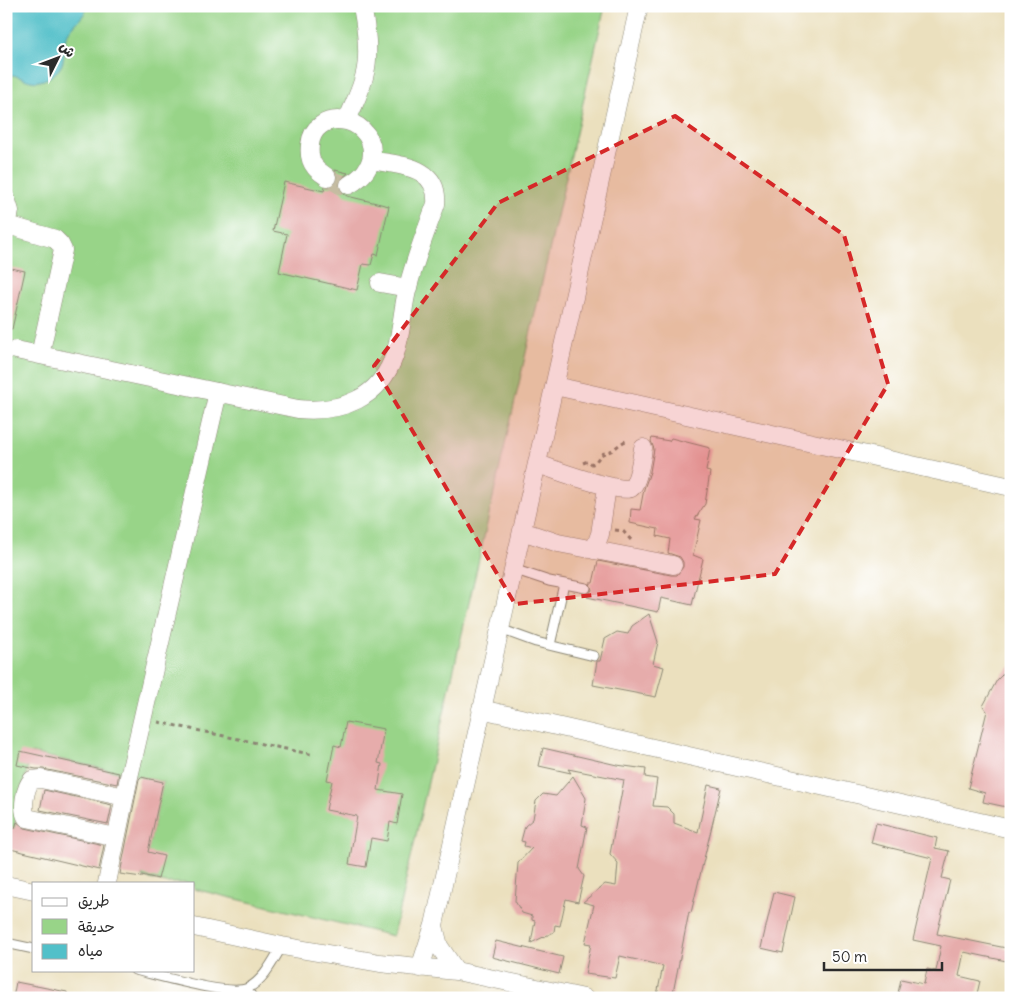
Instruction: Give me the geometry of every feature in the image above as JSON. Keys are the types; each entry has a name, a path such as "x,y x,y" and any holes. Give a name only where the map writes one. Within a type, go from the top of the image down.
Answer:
{"street":[{"path":"347,121 365,73 367,47 362,6"},
{"path":"420,968 434,925 639,6"},
{"path":"326,178 314,166 309,153 310,139 318,128 326,122 336,120 356,124 364,131 369,140 372,150 371,160 365,172 349,186"},
{"path":"16,350 318,411 338,408 357,401 373,389 386,374 395,355 408,288 436,204 437,194 434,183 427,175 417,170 371,160"},
{"path":"6,198 10,211 7,228 55,239 63,250 40,355"},
{"path":"380,283 408,288"},
{"path":"555,386 1011,487"},
{"path":"107,882 142,718 218,392"},
{"path":"538,464 607,487 627,490 634,485 643,448"},
{"path":"594,550 600,534 607,487"},
{"path":"522,531 558,543 673,565"},
{"path":"481,710 1011,829"},
{"path":"116,837 27,818 24,810 28,788 32,780 41,779 125,797"},
{"path":"6,885 32,891"},
{"path":"434,925 439,946 456,971"},
{"path":"195,927 282,946 380,963 456,971 584,998"}],"lane":[{"path":"513,570 549,581 586,588"},
{"path":"550,645 564,584"},
{"path":"500,629 550,645 594,656"},
{"path":"6,943 32,948"},
{"path":"144,972 220,989 246,989 257,982 282,946"},
{"path":"246,989 253,998"}],"path":[{"path":"582,478 583,463 588,461 592,464 595,463 601,453 612,450 621,443 630,440 644,441 643,448"},
{"path":"142,718 314,755"}],"highlighted area":[{"path":"675,116 844,235 888,384 775,574 515,604 374,366 498,203"}],"green space":[{"path":"6,6 605,6 393,936 195,889 195,882 162,882 142,877 163,782 31,753 9,850 6,849"}],"water":[{"path":"6,6 88,6 67,35 62,65 51,76 35,82 6,75"}],"building":[{"path":"335,170 348,173 340,180 338,185 340,190 347,196 389,206 378,255 374,254 371,265 363,264 357,290 279,272 287,234 273,231 284,182 324,191 325,187 331,187 336,183 338,178"},
{"path":"6,267 25,271 12,329 6,328"},
{"path":"652,438 669,441 671,438 710,448 706,471 710,472 705,504 695,519 701,520 693,555 703,559 692,605 661,598 658,612 587,597 592,590 590,583 593,583 598,561 671,575 677,575 683,567 680,557 668,553 670,539 657,536 658,529 630,523 631,509 640,510 650,472 654,449 651,441"},
{"path":"649,614 658,642 653,664 664,667 656,697 593,685 597,661 600,661 605,639 617,632 628,634 632,626"},
{"path":"1011,666 1011,808 983,802 985,793 968,788 987,711 983,706 997,680"},
{"path":"346,722 384,729 378,763 382,764 378,790 402,794 397,824 390,822 387,841 371,838 366,867 349,864 357,816 326,810 332,781 327,780 334,745 341,747"},
{"path":"543,748 617,765 646,769 645,777 657,779 653,806 667,807 674,814 674,823 698,832 708,785 721,788 691,913 689,912 672,998 657,995 663,966 620,956 615,978 585,974 591,944 585,943 594,905 583,902 605,884 616,886 618,863 610,854 624,780 568,769 571,773 539,766"},
{"path":"20,751 119,773 117,784 17,765"},
{"path":"573,776 586,798 582,825 587,827 579,869 584,876 578,902 566,899 560,926 555,925 554,932 531,943 535,921 532,920 532,916 522,913 515,901 518,863 532,848 524,846 525,842 521,841 525,826 533,819 536,801 543,794 556,796"},
{"path":"141,777 163,782 148,852 164,856 158,879 142,875 142,877 120,874 139,779"},
{"path":"44,790 112,805 108,824 40,810"},
{"path":"17,822 25,828 104,845 99,870 6,848 6,826 15,828"},
{"path":"876,823 937,838 935,848 949,851 942,878 950,880 937,934 1011,949 1011,962 964,952 959,976 980,981 976,998 897,998 901,979 924,984 927,969 936,971 941,946 913,940 932,858 871,843"},
{"path":"774,892 795,897 783,953 761,948"},
{"path":"496,941 563,957 559,974 492,957"},
{"path":"16,982 67,992 67,998 13,998"}],"tunnel":[{"path":"327,177 340,185 349,185"}]}
